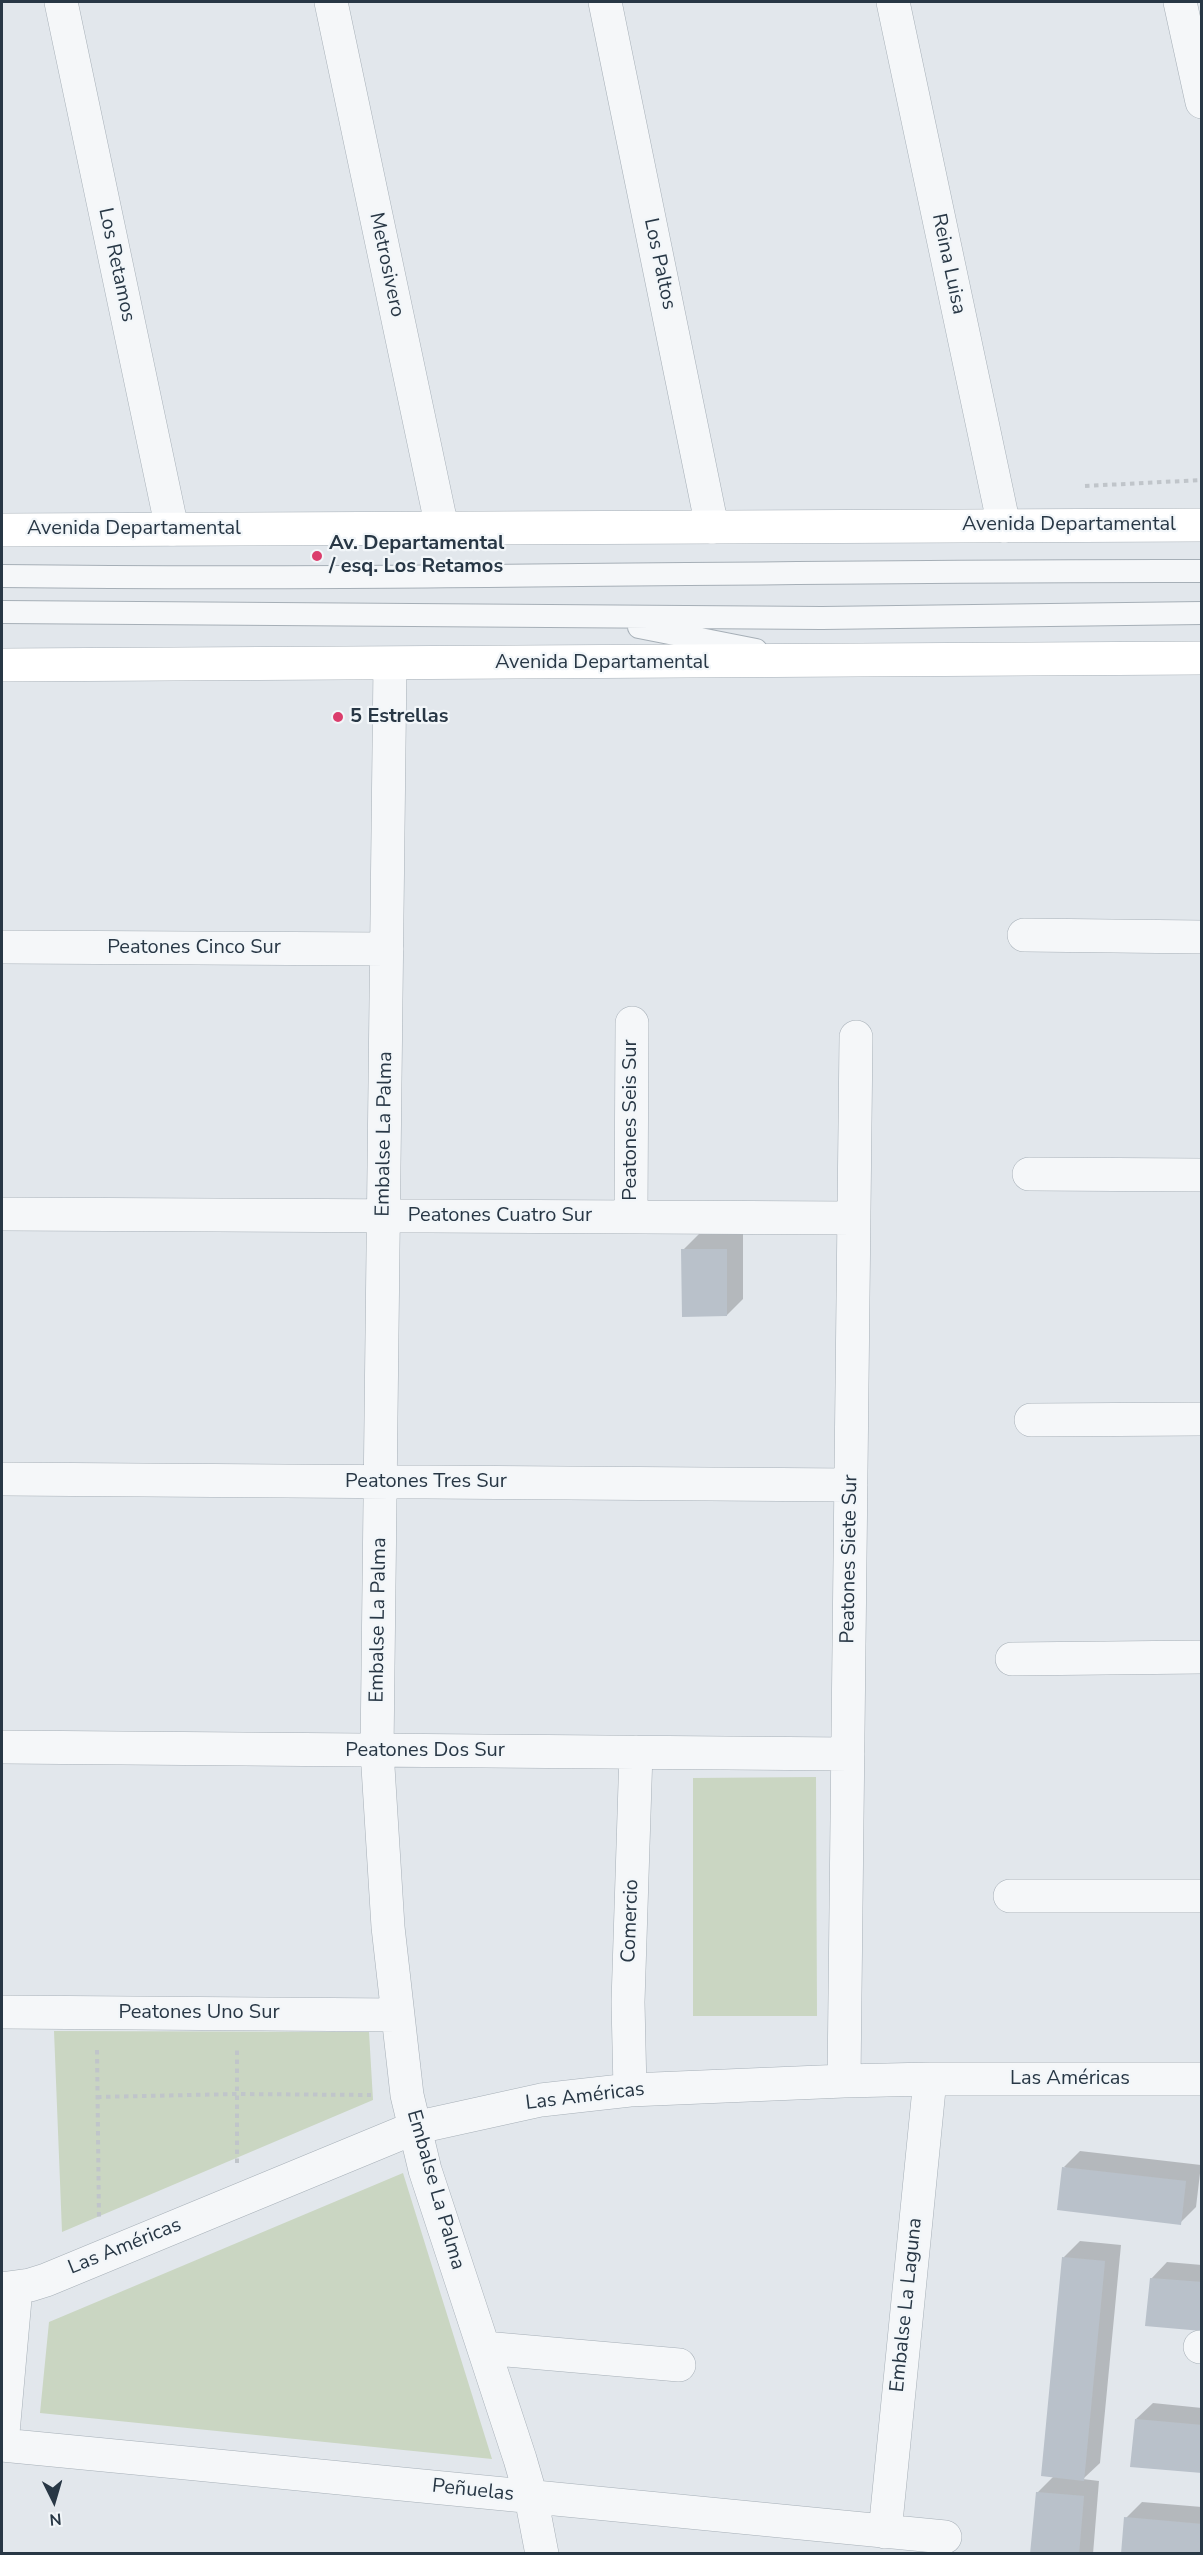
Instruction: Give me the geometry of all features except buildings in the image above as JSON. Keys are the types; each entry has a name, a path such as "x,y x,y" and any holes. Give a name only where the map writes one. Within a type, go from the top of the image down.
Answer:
{"main road":[{"name":"Avenida Departamental","path":"2,530 1202,525"},
{"name":"Avenida Departamental","path":"2,665 1202,658"}],"street":[{"name":"Los Retamos","path":"61,2 172,529"},
{"name":"Metrosivero","path":"331,2 442,528"},
{"name":"Los Paltos","path":"604,2 712,527"},
{"name":"Reina Luisa","path":"893,2 1004,526"},
{"path":"1180,2 1202,102"},
{"name":"Embalse La Palma","path":"390,664 377,1751 381,1834 397,2015 407,2095 414,2128 424,2170 531,2497 542,2553"},
{"path":"1024,935 1202,937"},
{"name":"Peatones Cinco Sur","path":"2,947 387,950"},
{"name":"Peatones Seis Sur","path":"631,1217 632,1023"},
{"name":"Peatones Siete Sur","path":"844,2081 856,1037"},
{"path":"1029,1174 1202,1175"},
{"name":"Peatones Cuatro Sur","path":"2,1214 854,1218"},
{"path":"1032,1420 1202,1419"},
{"name":"Peatones Tres Sur","path":"2,1479 851,1485"},
{"path":"1012,1659 1202,1657"},
{"name":"Peatones Dos Sur","path":"2,1748 848,1754"},
{"name":"Comercio","path":"630,2091 628,2002 636,1752"},
{"path":"1010,1896 1202,1896"},
{"name":"Peatones Uno Sur","path":"2,2012 397,2015"},
{"name":"Embalse La Laguna","path":"885,2532 930,2079"},
{"name":"Las Américas","path":"9,2288 46,2280 414,2128 541,2100 630,2091 844,2081 1202,2079"},
{"path":"2,2444 9,2288"},
{"path":"484,2348 679,2365"},
{"name":"Peñuelas","path":"2,2444 945,2537"}],"lane":[{"path":"2,576 508,576 946,570 1202,571"},
{"path":"2,612 822,618 1202,613"},
{"path":"584,616 810,661"}],"path":[{"path":"96,2013 100,2257"},
{"path":"237,2014 237,2201"},
{"path":"97,2097 236,2094 407,2095"}],"green space":[{"path":"816,1777 817,2016 693,2016 693,1778"},
{"path":"54,2031 369,2032 373,2100 62,2232"},
{"path":"403,2173 492,2459 40,2413 49,2322"}],"place":[{"name":"Av. Departamental / esq. Los Retamos","path":"317,556"},
{"name":"5 Estrellas","path":"338,717"}]}
